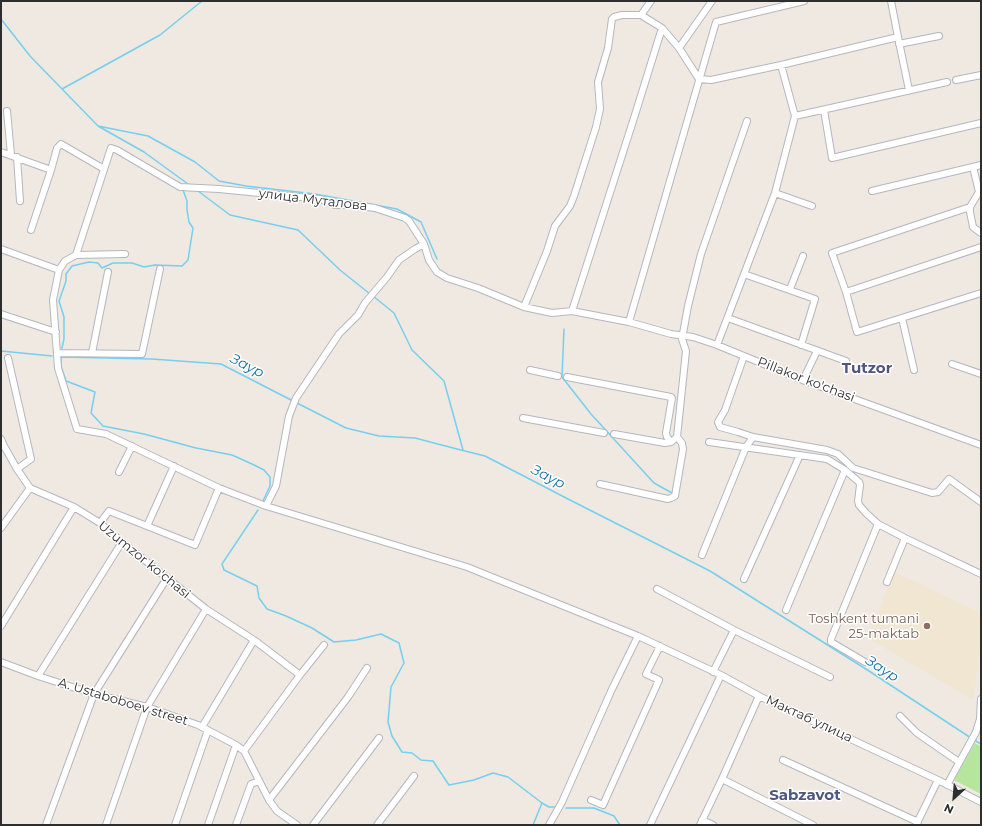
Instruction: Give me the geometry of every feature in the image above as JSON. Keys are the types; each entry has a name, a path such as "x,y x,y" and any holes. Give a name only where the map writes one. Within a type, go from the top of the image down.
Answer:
{"street":[{"path":"641,15 651,1"},
{"path":"679,48 712,1"},
{"path":"770,9 776,1"},
{"path":"629,322 716,22 804,1"},
{"path":"892,1 909,90"},
{"path":"524,307 556,226 570,206 596,128 600,109 598,82 608,48 612,19 618,15 641,15 662,28 679,48 700,79"},
{"path":"572,311 662,28"},
{"path":"899,44 939,36"},
{"path":"700,79 711,80 898,37"},
{"path":"717,345 775,193 795,116 781,65"},
{"path":"956,80 981,75"},
{"path":"795,116 947,82"},
{"path":"824,110 832,158 981,123"},
{"path":"7,111 20,201"},
{"path":"614,434 665,443 671,442 677,437 686,351 682,335 688,306 702,254 747,121"},
{"path":"31,230 57,148 61,144 104,169 76,255"},
{"name":"улица Муталова","path":"104,169 111,148 117,150 180,187 219,189 320,199 335,204 374,208 405,218 409,221 424,244 429,260 437,272 447,278 478,288 524,307 552,313 572,311 629,322"},
{"path":"1,152 51,170"},
{"path":"872,191 981,165"},
{"path":"973,167 980,192 970,207 970,212 973,226 981,233"},
{"path":"775,193 812,206"},
{"path":"970,207 832,253 846,292 857,332 981,293"},
{"path":"266,506 276,486 289,416 296,398 339,334 358,315 365,303 399,260 424,244"},
{"path":"846,292 981,248"},
{"path":"1,249 59,270"},
{"path":"125,254 76,255 65,261 59,270 53,300 58,353 142,354 160,269"},
{"path":"790,289 803,256"},
{"path":"92,353 108,272"},
{"path":"744,274 815,299 801,345"},
{"path":"1,314 56,332"},
{"path":"728,318 846,361"},
{"path":"902,318 914,370"},
{"name":"Pillakor ko'chasi","path":"629,322 671,334 693,337 717,345 803,380 981,445"},
{"path":"803,380 817,351"},
{"name":"Мактаб улица","path":"58,353 58,368 77,429 106,434 219,488 266,506 467,567 638,636 721,675 759,696 938,780 981,802"},
{"path":"744,356 725,410 718,422 720,427 752,437 827,450 838,454 853,468 932,493 938,492 949,479 981,502"},
{"path":"8,358 31,459 17,469"},
{"path":"952,364 981,374"},
{"path":"530,370 558,376"},
{"path":"567,377 671,397 666,433 671,442"},
{"path":"524,418 604,433"},
{"path":"600,484 668,499 675,496 683,449 682,443 677,437"},
{"path":"702,555 746,447 752,437"},
{"path":"1,438 17,469 30,488 1,528"},
{"path":"709,442 828,459 846,470 860,484 859,505 878,524 981,574"},
{"path":"120,472 132,446"},
{"path":"744,579 800,455"},
{"path":"147,526 174,466"},
{"path":"786,610 846,470"},
{"name":"Uzumzor ko'chasi","path":"30,488 74,507 100,523 206,609 254,640 300,675"},
{"path":"100,523 109,511 195,545 219,488"},
{"path":"1,626 74,507"},
{"path":"866,662 831,642 831,639 878,524"},
{"path":"887,582 905,538"},
{"path":"38,676 122,542"},
{"path":"46,825 94,694 167,578"},
{"path":"657,589 734,630 830,677"},
{"path":"106,825 147,707 206,609"},
{"path":"713,672 734,630"},
{"path":"549,825 562,802 612,689 638,636"},
{"path":"202,727 254,640"},
{"path":"297,825 277,811 269,800 244,751 324,645"},
{"path":"591,800 603,805 659,680 646,674 660,646"},
{"name":"A. Ustaboboev street","path":"1,662 94,694 147,707 202,727 244,751"},
{"path":"269,800 348,697 367,668"},
{"path":"650,825 721,675"},
{"path":"713,825 701,822 759,696"},
{"path":"947,785 976,732 980,720 981,699"},
{"path":"900,716 917,733 959,762"},
{"path":"175,825 208,730"},
{"path":"313,825 379,738"},
{"path":"208,825 236,746"},
{"path":"783,760 917,824 938,780"},
{"path":"377,825 414,776"},
{"path":"722,779 813,825"},
{"path":"236,825 251,784 259,781"}],"shaded area":[{"name":"Toshkent tumani 25-maktab","path":"894,572 981,613 981,644 973,700 868,638"}],"green space":[{"path":"975,743 981,747 981,794 954,780"}],"waterway":[{"path":"62,89 160,35 202,1"},
{"path":"1,19 30,56 98,126 144,152 188,184"},
{"path":"98,126 148,136 195,162 219,181 246,186 315,194 397,209 421,222 437,259"},
{"path":"62,348 64,339 64,317 59,301 66,281 66,274 72,266 89,262 98,263 102,268 113,263 132,263 144,267 155,265 182,266 188,260 193,228 189,222 187,201 183,190"},
{"path":"198,191 230,215 298,230 340,270 370,294"},
{"path":"373,296 394,313 412,350 444,381 463,450"},
{"path":"564,329 562,377 591,414 654,483 672,493"},
{"name":"Заур","path":"1,351 52,356"},
{"path":"263,501 270,486 270,477 264,470 252,464 232,455 103,426 91,413 95,392 66,381 61,366 61,357 152,359 221,364 293,401"},
{"name":"Заур","path":"297,403 346,428 379,436 415,438 485,456 710,571 869,671 971,738"},
{"path":"258,510 222,564 224,570 257,586 259,598 267,609 312,628 334,642 356,640 381,634 399,643 404,663 391,687 388,722 392,736 402,752 412,753 421,760 433,761 449,785 474,780 493,773 508,777 542,803 549,807 555,807"},
{"name":"Заур","path":"974,740 981,744"},
{"path":"533,825 542,803"},
{"path":"566,808 594,808 614,816 620,825"}],"place":[{"name":"Toshkent tumani 25-maktab","path":"927,626"}],"district":[{"name":"Tutzor","path":"867,369"},
{"name":"Sabzavot","path":"805,796"}]}
